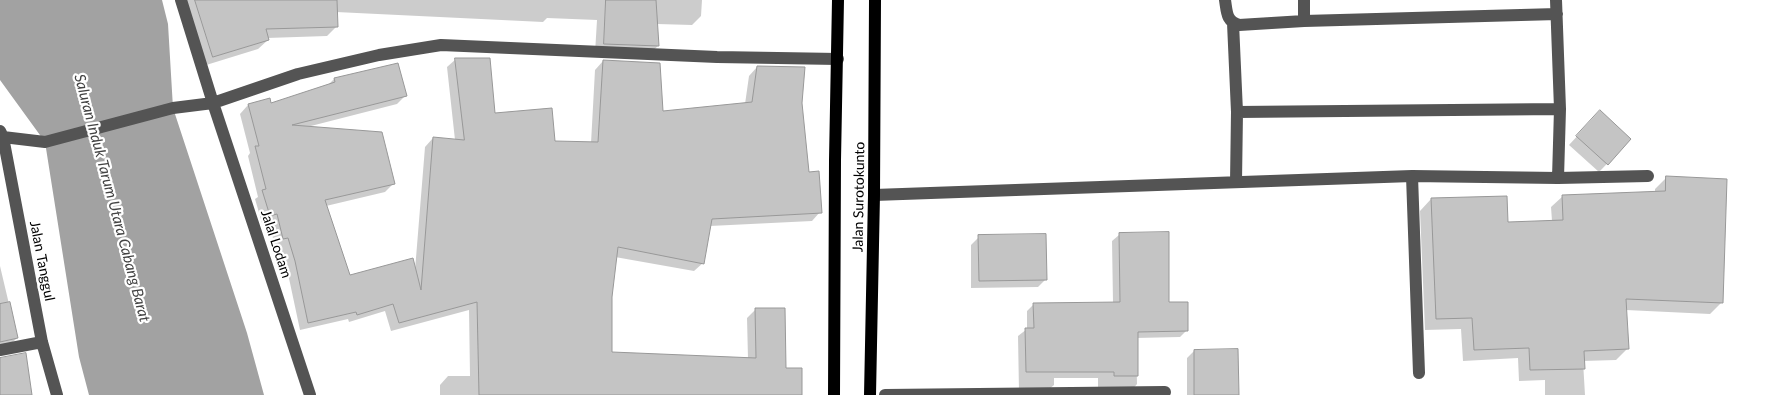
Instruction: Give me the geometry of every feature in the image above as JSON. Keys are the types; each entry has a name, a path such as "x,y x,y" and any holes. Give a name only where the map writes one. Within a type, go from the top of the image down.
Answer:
{"main road":[{"name":"Jalan Surotokunto","path":"834,395 838,0"},
{"name":"Jalan Surotokunto","path":"870,395 875,0"}],"street":[{"name":"Jalal Lodam","path":"182,0 213,102 310,395"},
{"path":"1225,0 1228,18 1233,24 1238,112 1236,182"},
{"path":"1304,0 1304,21"},
{"path":"1556,0 1560,110 1558,178"},
{"path":"1233,24 1557,14"},
{"path":"1,134 45,142 173,108 213,102 298,74 379,55 441,45 717,57 838,59"},
{"path":"1238,112 1560,110"},
{"name":"Jalan Tanggul","path":"1,134 42,342 57,395"},
{"path":"874,195 1412,176 1558,178 1648,176"},
{"path":"1412,176 1419,374"},
{"path":"0,350 42,342"},
{"path":"885,395 1165,392"}],"water":[{"name":"Saluran Induk Tarum Utara Cabang Barat","path":"0,0 162,0 168,24 173,108 247,333 264,395 89,395 79,357 45,142 0,80"}],"building":[{"path":"195,0 337,0 338,27 266,29 269,40 213,57"},
{"path":"606,0 656,0 659,46 604,44"},
{"path":"455,58 490,58 495,113 552,108 555,141 598,142 603,60 660,63 663,111 752,102 757,66 805,67 802,103 809,172 819,171 822,213 712,219 704,264 618,247 612,297 612,352 756,358 755,308 785,308 786,368 802,368 802,395 479,395 477,302 399,323 393,304 357,315 356,312 308,323 295,261 288,238 283,239 277,214 270,216 262,190 266,189 255,146 259,146 248,104 270,98 271,103 335,82 334,78 398,63 407,96 292,125 382,132 395,184 325,200 350,275 413,258 421,290 433,137 464,140"},
{"path":"1600,110 1631,139 1608,165 1576,136"},
{"path":"1666,176 1727,179 1723,303 1626,299 1629,349 1584,351 1585,369 1530,370 1529,348 1474,350 1472,318 1436,319 1431,198 1507,196 1508,222 1563,220 1562,195 1665,191"},
{"path":"1169,232 1169,302 1188,302 1188,331 1138,332 1138,376 1114,376 1114,372 1026,372 1025,328 1034,328 1033,303 1120,302 1119,233"},
{"path":"1046,234 1047,280 979,281 978,235"},
{"path":"10,302 18,338 0,342 0,304"},
{"path":"1238,349 1239,395 1194,395 1194,350"},
{"path":"26,353 32,395 0,395 0,358"}]}
